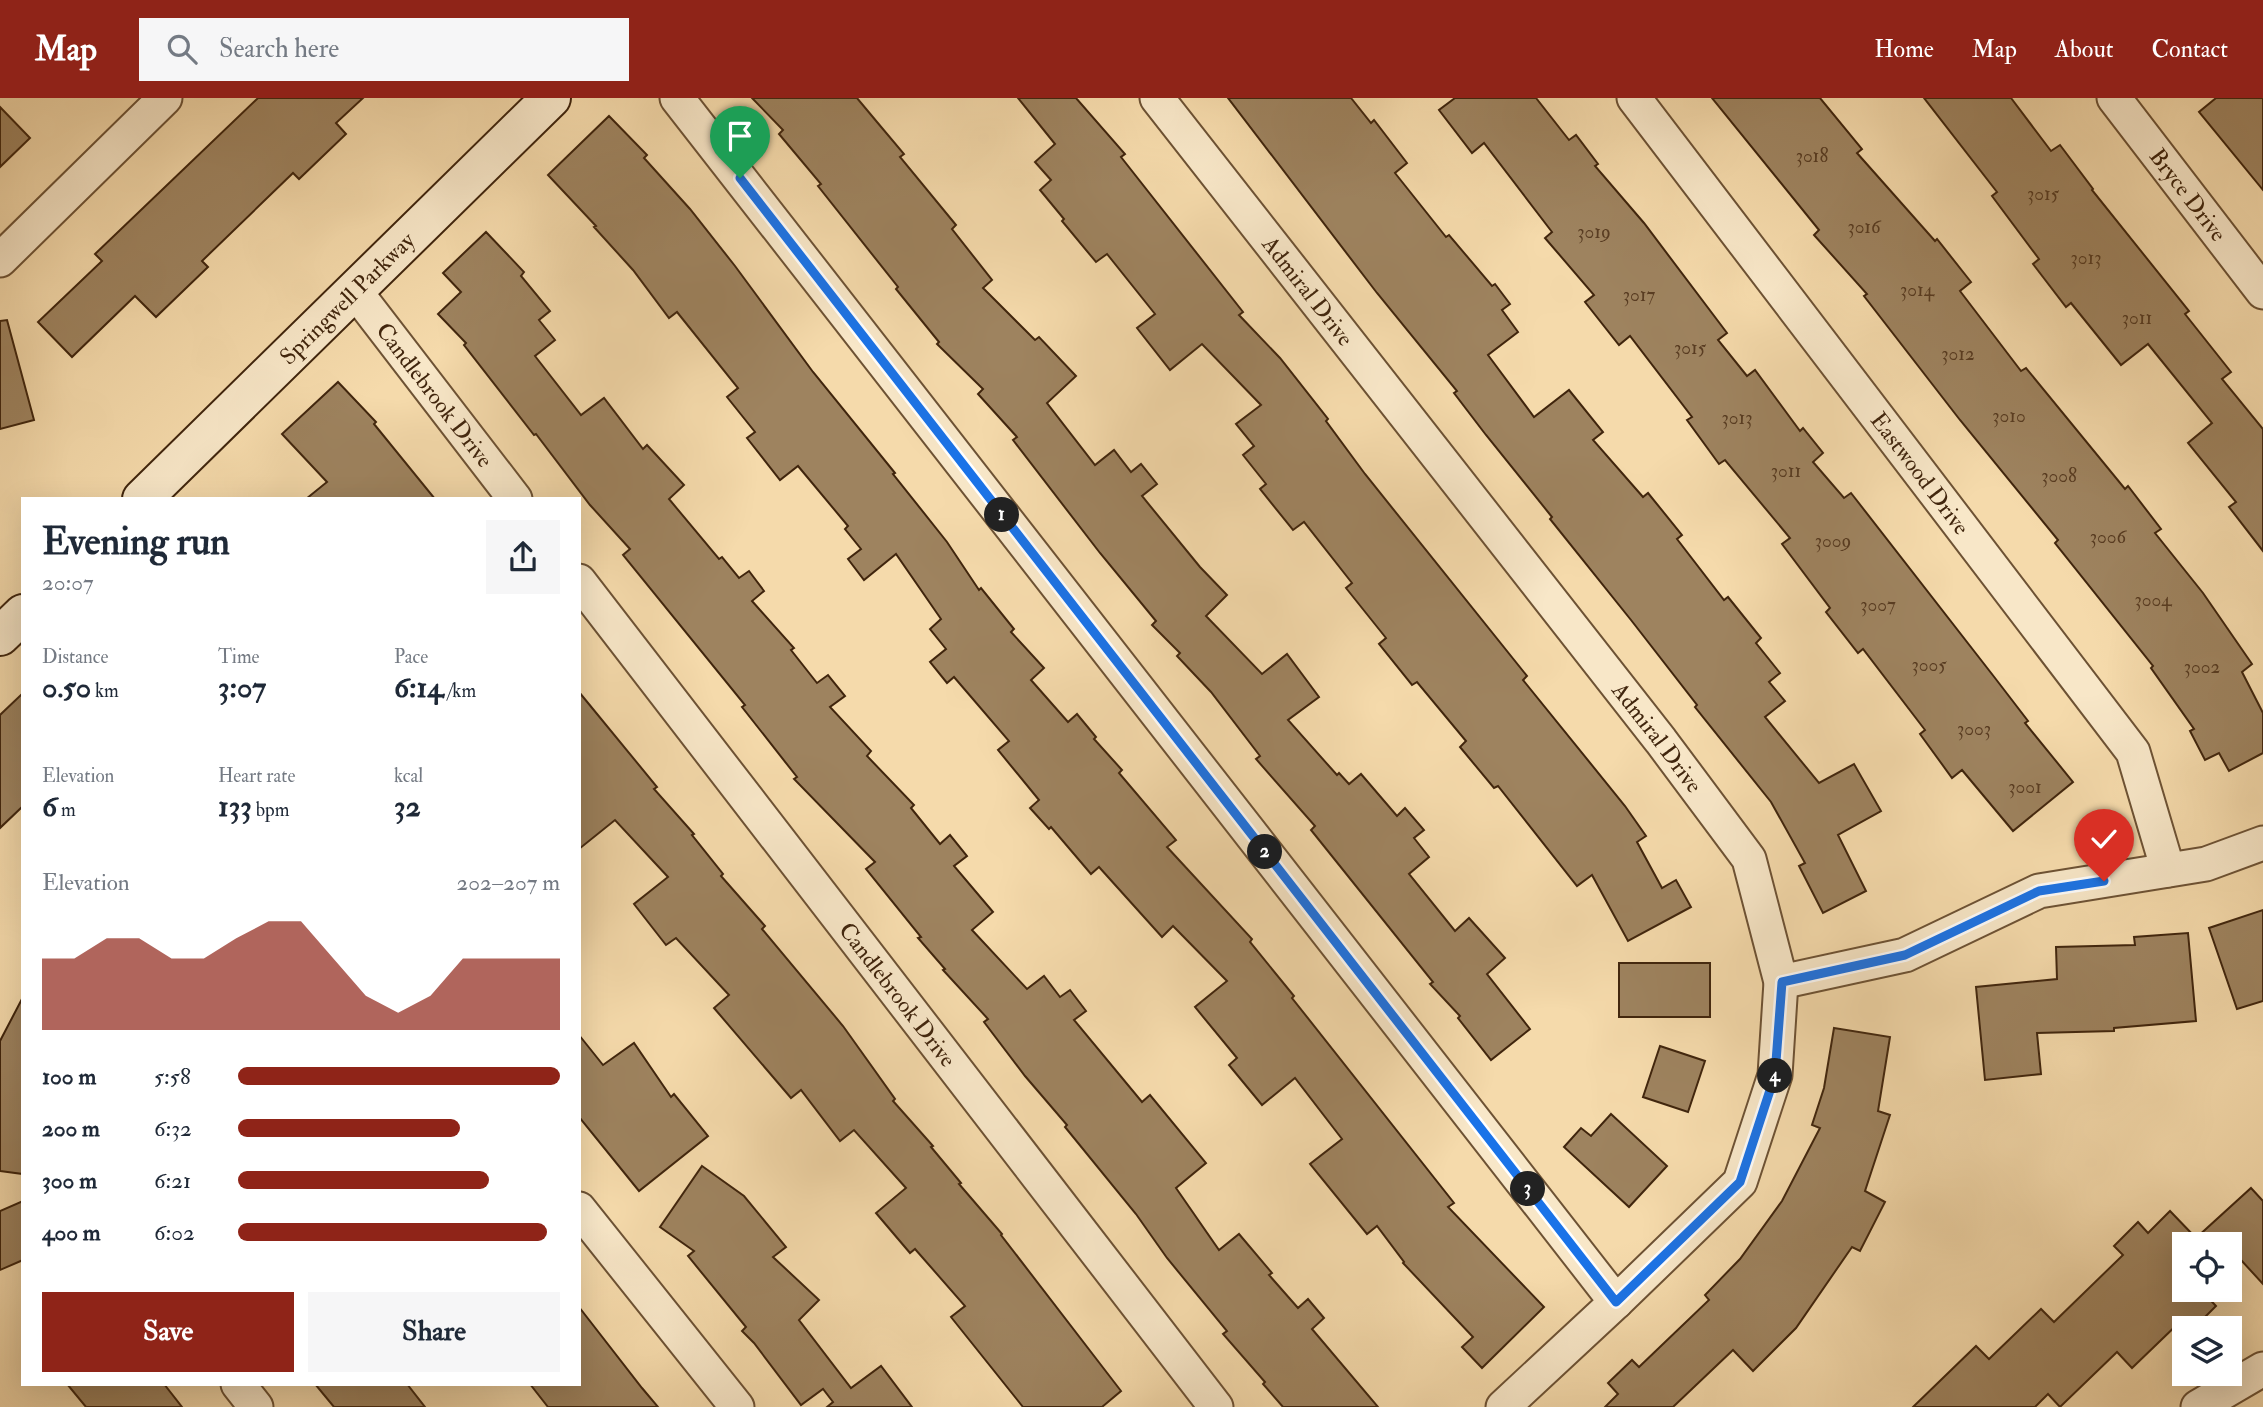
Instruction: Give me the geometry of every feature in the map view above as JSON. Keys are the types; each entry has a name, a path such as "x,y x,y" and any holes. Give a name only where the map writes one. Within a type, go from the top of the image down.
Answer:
{"street":[{"path":"0,260 165,98"},
{"name":"Springwell Parkway","path":"144,497 551,98"},
{"path":"677,98 1616,1302"},
{"name":"Admiral Drive","path":"1157,98 1661,741 1749,859 1782,982 1775,1075 1740,1182 1503,1407"},
{"name":"Eastwood Drive","path":"1633,98 2133,752 2168,870"},
{"name":"Bryce Drive","path":"2114,98 2263,292"},
{"name":"Candlebrook Drive","path":"355,291 514,497"},
{"name":"Candlebrook Drive","path":"581,584 1216,1407"},
{"path":"0,636 21,616"},
{"path":"1782,982 1905,955 2039,891 2206,864 2263,843"},
{"path":"581,1212 737,1407"},
{"path":"2198,1407 2263,1369"},
{"path":"240,1386 256,1407"}],"building":[{"path":"258,98 363,98 336,123 346,134 299,179 293,173 202,261 208,267 156,317 135,296 72,357 38,322 102,261 95,254"},
{"path":"752,98 857,98 904,154 900,157 956,225 952,229 992,280 983,288 1035,340 1039,337 1076,376 1047,403 1095,465 1114,450 1131,472 1141,464 1157,484 1142,496 1200,567 1227,595 1206,616 1262,674 1287,654 1319,697 1288,720 1337,775 1339,773 1349,784 1361,774 1397,816 1405,808 1424,830 1414,838 1429,857 1409,874 1455,931 1469,918 1505,958 1487,974 1530,1029 1491,1060 1458,1018 1460,1016 1430,984 1433,982 1311,830 1315,826 1256,759 1260,756 1211,692 1177,656 1180,653 1152,625 1156,621 1013,440 1017,437 978,394 983,389 937,344 939,342 896,289 898,287 818,186 821,184 779,134 783,130"},
{"path":"1018,98 1076,98 1125,154 1121,157 1243,312 1239,315 1280,358 1328,419 1326,421 1365,474 1527,676 1523,680 1625,806 1646,836 1637,842 1662,888 1676,880 1691,907 1628,941 1592,875 1577,886 1498,786 1494,788 1460,747 1466,741 1417,682 1412,685 1379,644 1386,638 1346,588 1352,583 1304,522 1293,530 1260,489 1266,484 1243,455 1254,446 1236,424 1261,405 1202,344 1170,370 1137,328 1155,314 1107,254 1096,262 1040,190 1051,180 1035,162 1055,144"},
{"path":"1228,98 1351,98 1371,123 1374,120 1407,163 1395,173 1446,237 1449,235 1510,304 1502,310 1518,332 1488,355 1534,417 1569,390 1603,432 1593,440 1643,497 1648,493 1682,535 1677,539 1724,600 1728,597 1761,638 1756,643 1780,673 1769,682 1785,701 1765,717 1819,783 1854,764 1881,811 1838,835 1866,891 1823,913 1799,866 1805,863 1771,802 1550,519 1552,517 1454,393 1457,391 1377,293"},
{"path":"1455,98 1536,98 1569,140 1576,135 1598,164 1595,166 1644,223 1727,333 1718,340 1747,376 1755,370 1800,431 1803,428 1823,453 1813,462 1844,498 1851,493 2028,721 2025,723 2073,782 2013,831 1962,770 1952,778 1920,734 1925,730 1863,649 1858,653 1826,612 1830,608 1782,544 1790,538 1725,460 1719,464 1687,420 1692,417 1630,336 1619,345 1585,302 1594,295 1545,238 1552,232 1484,143 1472,153 1439,110"},
{"path":"1712,98 1820,98 1862,149 1857,153 1935,241 1937,239 1971,282 1960,291 2021,371 2026,368 2125,489 2128,486 2161,529 2155,533 2203,593 2252,664 2242,672 2263,713 2263,753 2229,771 2219,753 2205,760 2190,731 2194,729 2151,668 2153,666 2055,543 2058,540 1864,296 1867,294 1814,235 1819,230"},
{"path":"1924,98 2011,98 2051,151 2060,145 2092,190 2189,311 2185,314 2231,372 2222,379 2263,429 2263,551 2229,507 2236,502 2188,443 2212,423 2148,344 2121,365 2071,303 2066,307 2033,264 2039,259 1992,196 1997,192"},
{"path":"2216,98 2263,98 2263,190 2199,112"},
{"path":"0,107 30,138 0,167"},
{"path":"609,116 647,155 644,158 690,209 735,266 813,372 947,542 979,590 981,588 1014,629 1011,632 1044,668 1031,680 1068,722 1077,714 1096,737 1094,739 1122,770 1119,773 1176,840 1167,847 1252,939 1250,942 1294,996 1292,998 1454,1203 1448,1207 1544,1307 1482,1368 1462,1347 1473,1337 1403,1263 1377,1226 1367,1234 1310,1164 1342,1139 1295,1078 1262,1105 1229,1065 1237,1058 1195,1007 1227,981 1173,926 1162,937 1099,867 1091,874 1051,827 1049,829 1030,808 1039,800 998,750 1009,741 954,677 947,683 930,662 946,649 930,629 941,619 896,554 864,580 848,559 861,549 845,529 848,526 798,466 780,480 747,438 755,432 727,397 738,388 677,312 669,318 633,270 594,227 596,226 548,175"},
{"path":"486,232 524,272 521,276 550,311 539,320 555,340 535,356 581,415 604,398 643,449 647,445 684,485 669,499 719,559 722,557 739,578 749,571 764,591 752,601 794,648 791,650 817,683 828,675 845,696 830,707 871,751 867,756 914,805 911,808 940,844 950,835 967,856 954,866 993,912 972,930 1027,989 1044,976 1060,997 1070,990 1086,1011 1074,1020 1142,1102 1150,1095 1206,1163 1176,1188 1219,1250 1239,1234 1272,1273 1269,1275 1298,1308 1308,1299 1324,1318 1312,1329 1378,1407 1283,1407 1263,1384 1265,1382 1223,1334 1227,1331 984,1022 988,1019 943,970 945,969 918,938 921,937 866,869 875,862 794,779 797,777 742,707 745,705 623,555 630,549 590,505 536,434 534,435 464,345 466,343 438,314 461,292 443,273"},
{"path":"7,320 34,420 0,429 0,321"},
{"path":"338,382 376,422 374,424 433,497 308,497 327,482 282,434"},
{"path":"581,694 657,787 654,789 694,834 692,835 723,874 721,876 765,926 762,929 843,1026 895,1099 893,1101 933,1146 931,1147 961,1183 959,1184 1002,1234 1121,1391 1102,1407 1023,1407 951,1317 965,1306 915,1249 910,1253 876,1213 906,1188 854,1130 840,1141 801,1090 791,1098 714,1008 729,995 676,938 666,945 634,904 668,877 615,820 581,847"},
{"path":"21,695 21,808 0,828 0,715"},
{"path":"2263,910 2263,1001 2237,1009 2209,928"},
{"path":"2188,933 2196,1021 2114,1028 2114,1031 2037,1033 2041,1074 1985,1080 1976,987 2057,979 2056,947 2135,945 2134,937"},
{"path":"1619,963 1710,963 1710,1017 1619,1017"},
{"path":"21,1001 21,1174 0,1171 0,1041"},
{"path":"1834,1028 1890,1037 1878,1111 1890,1115 1865,1191 1885,1202 1860,1251 1852,1247 1796,1328 1753,1371 1733,1350 1673,1407 1605,1407 1618,1394 1608,1383 1632,1360 1639,1367 1709,1300 1705,1295 1740,1259 1782,1201 1820,1128 1812,1125 1824,1088"},
{"path":"581,1038 603,1065 634,1043 671,1097 674,1094 708,1136 639,1191 581,1119"},
{"path":"1660,1046 1705,1061 1688,1112 1643,1097"},
{"path":"1611,1114 1667,1166 1629,1207 1564,1147 1581,1128 1591,1136"},
{"path":"702,1166 744,1196 786,1247 773,1257 819,1300 799,1320 851,1388 881,1366 912,1407 827,1407 833,1402 823,1389 801,1405 742,1331 746,1327 688,1256 694,1251 660,1227"},
{"path":"2251,1188 2263,1201 2263,1284 2242,1261 2242,1232 2203,1232"},
{"path":"21,1202 21,1261 0,1270 0,1211"},
{"path":"2170,1211 2190,1232 2172,1232 2172,1302 2212,1302 2216,1306 2206,1316 2172,1316 2172,1330 2132,1368 2117,1352 2060,1407 2048,1394 2035,1407 1913,1407 1976,1346 1989,1359 2041,1309 2054,1322 2123,1255 2114,1246 2138,1222 2148,1233"},
{"path":"581,1310 658,1407 548,1407 532,1386 581,1386"},
{"path":"69,1386 166,1386 182,1407 86,1407"},
{"path":"317,1386 409,1386 425,1407 334,1407"}],"route":[{"path":"740,178 1616,1302 1740,1182 1775,1075 1782,982 1905,955 2039,891 2104,881"}]}
